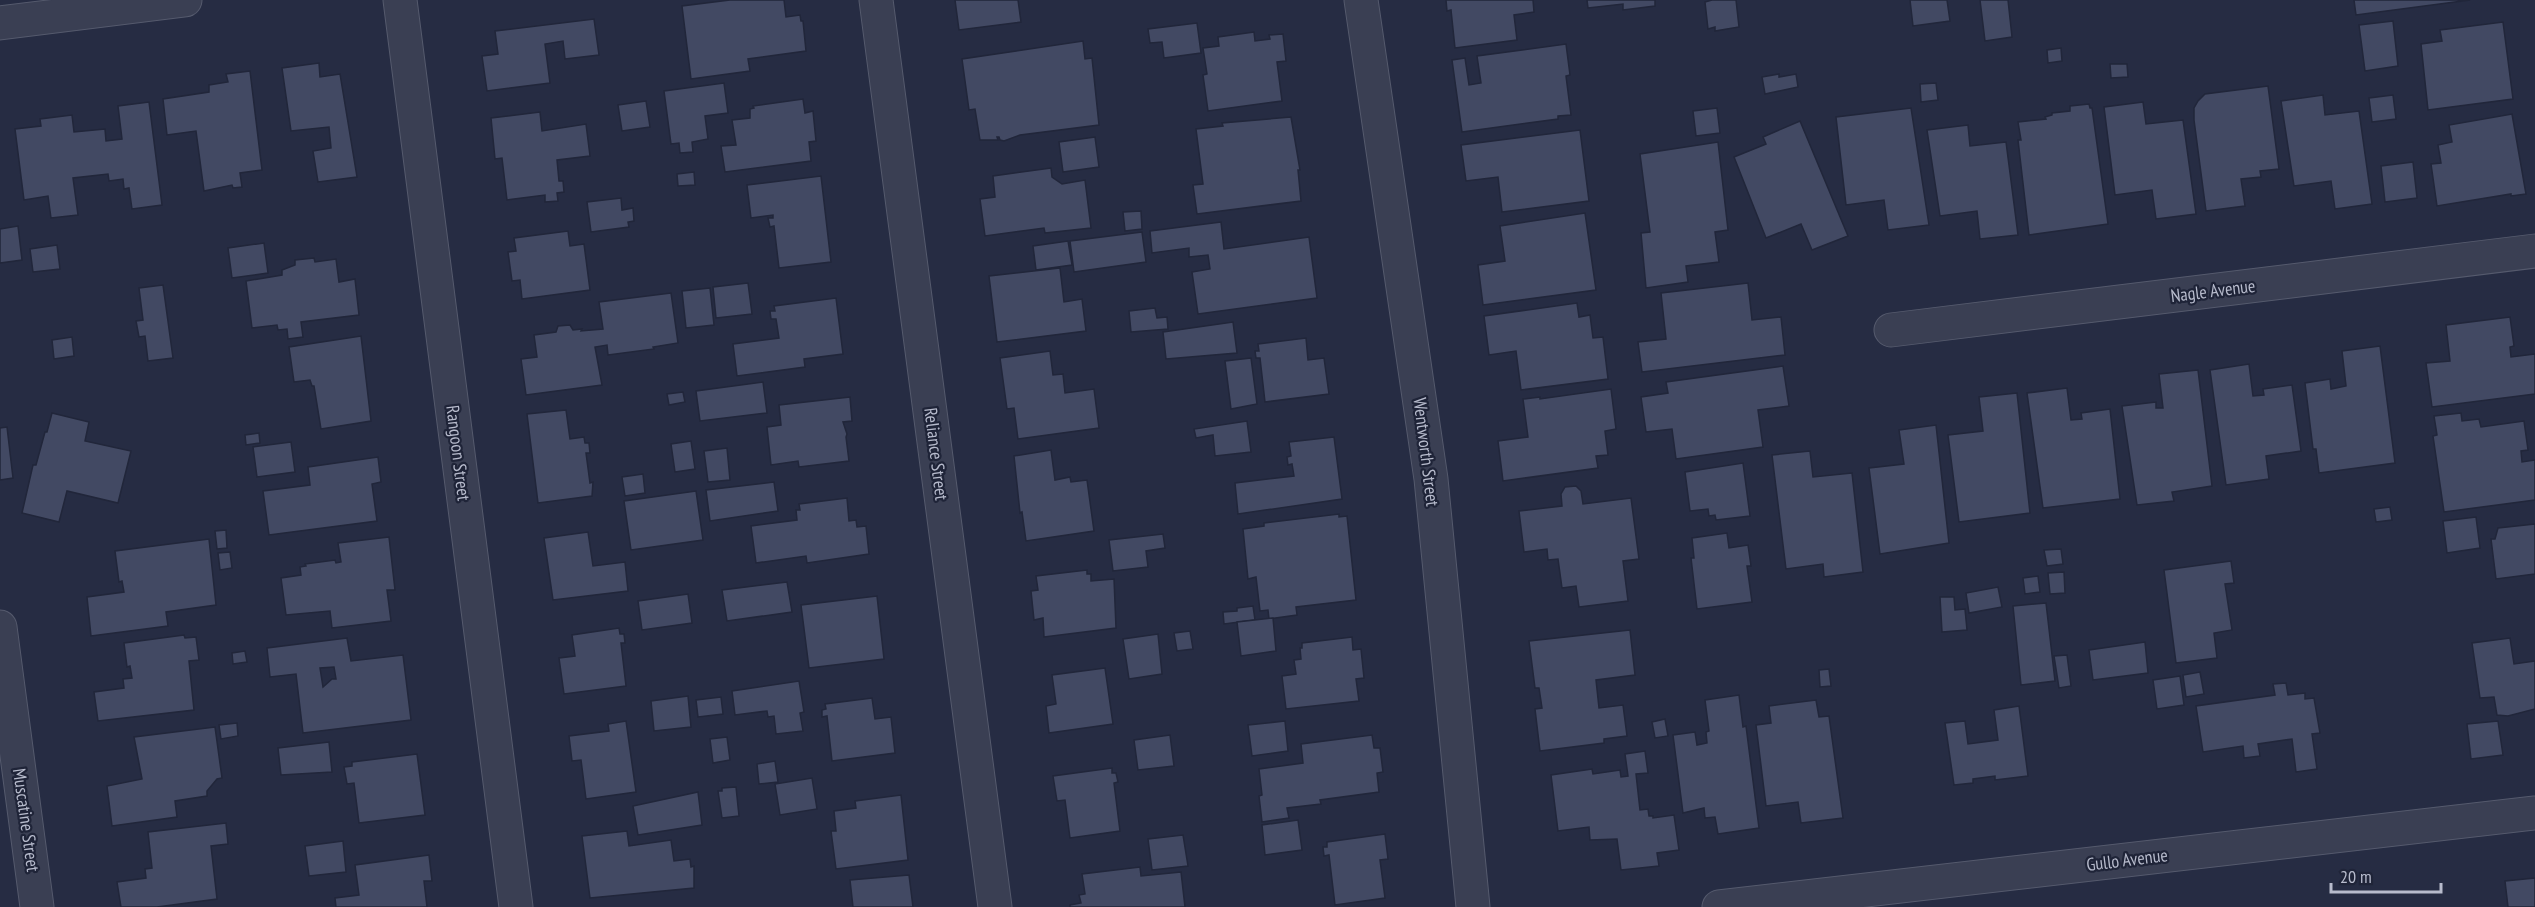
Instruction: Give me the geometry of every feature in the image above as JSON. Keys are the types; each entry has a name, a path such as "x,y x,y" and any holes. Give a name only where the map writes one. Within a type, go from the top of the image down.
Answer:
{"street":[{"path":"0,22 185,0"},
{"name":"Rangoon Street","path":"400,0 516,907"},
{"name":"Reliance Street","path":"876,0 995,907"},
{"name":"Wentworth Street","path":"1361,0 1431,479 1473,907"},
{"name":"Nagle Avenue","path":"1891,330 2535,252"},
{"name":"Muscatine Street","path":"0,627 37,907"},
{"name":"Gullo Avenue","path":"1719,907 2535,813"}],"building":[{"path":"730,0 784,0 786,17 800,15 803,21 806,51 748,59 750,71 691,79 682,6"},
{"path":"955,0 1018,0 1021,22 959,30"},
{"path":"1446,0 1533,0 1534,12 1514,15 1517,40 1455,48 1451,10 1447,11"},
{"path":"1587,0 1655,0 1655,6 1623,10 1623,4 1588,8"},
{"path":"1736,0 1739,27 1715,31 1715,27 1708,29 1705,2"},
{"path":"1910,0 1947,0 1950,21 1913,26"},
{"path":"1980,0 2008,0 2012,37 1985,41"},
{"path":"2354,0 2470,0 2356,15"},
{"path":"594,19 599,55 565,59 563,41 545,44 550,83 487,91 482,56 498,54 495,31"},
{"path":"2393,21 2398,66 2365,71 2359,25"},
{"path":"2503,22 2513,99 2428,110 2421,44 2442,41 2440,30"},
{"path":"1197,23 1201,53 1164,58 1162,42 1150,43 1148,29"},
{"path":"1254,32 1255,41 1270,39 1269,35 1283,34 1286,61 1277,62 1282,101 1208,111 1203,75 1207,74 1203,48 1219,46 1218,37"},
{"path":"1083,41 1085,59 1092,58 1099,125 1020,135 1004,141 999,137 997,137 998,140 980,140 975,109 969,110 962,59"},
{"path":"1566,44 1570,75 1566,76 1571,115 1558,116 1558,119 1462,132 1452,60 1465,58 1469,85 1481,83 1477,56"},
{"path":"2061,48 2062,61 2048,63 2047,50"},
{"path":"319,63 320,77 340,74 357,177 318,182 313,151 331,148 329,127 291,131 282,68"},
{"path":"2110,64 2127,64 2128,77 2111,78"},
{"path":"250,71 262,170 240,173 242,187 233,188 232,185 204,191 196,131 167,135 163,99 209,92 209,85 228,82 226,74"},
{"path":"1779,74 1779,77 1796,74 1798,87 1765,94 1762,77"},
{"path":"724,83 728,113 705,116 708,139 692,142 693,152 680,153 679,143 671,144 664,91"},
{"path":"1936,83 1938,100 1921,102 1920,84"},
{"path":"2268,86 2279,169 2260,171 2261,177 2241,179 2245,206 2206,211 2194,108 2205,94"},
{"path":"2323,95 2325,115 2359,111 2372,204 2335,209 2331,181 2294,186 2281,101"},
{"path":"2393,95 2396,119 2372,122 2369,98"},
{"path":"803,99 805,113 813,111 816,141 809,142 811,161 725,172 721,146 736,145 732,120 750,118 750,109 754,108 753,106"},
{"path":"646,101 650,127 622,131 618,105"},
{"path":"149,102 162,205 132,209 129,188 124,189 123,179 109,181 108,174 73,178 78,215 51,218 48,196 24,200 15,129 41,126 40,119 72,115 74,132 105,129 106,141 122,139 118,106"},
{"path":"2143,102 2146,124 2183,120 2196,214 2156,219 2152,190 2115,195 2104,107"},
{"path":"2089,104 2092,108 2108,224 2029,235 2018,122 2046,119 2045,117 2052,113 2070,111 2070,106"},
{"path":"1717,108 1720,133 1696,136 1693,111"},
{"path":"1911,108 1929,225 1888,230 1884,200 1846,205 1836,117"},
{"path":"540,112 542,131 586,124 590,156 557,160 559,181 563,181 564,192 557,193 558,201 545,202 545,195 507,200 502,158 495,159 491,118"},
{"path":"2512,114 2526,194 2511,196 2511,194 2437,206 2431,164 2441,163 2438,145 2452,142 2449,125"},
{"path":"1291,117 1300,170 1298,170 1301,201 1197,214 1193,185 1203,184 1196,129 1223,126 1222,123"},
{"path":"1800,121 1848,236 1812,250 1801,224 1766,238 1734,157 1766,144 1763,137"},
{"path":"1968,125 1970,146 2006,142 2018,235 1980,239 1977,211 1940,216 1927,130"},
{"path":"1580,130 1589,201 1502,212 1498,177 1466,181 1461,145"},
{"path":"1095,137 1099,167 1063,172 1059,142"},
{"path":"1718,142 1728,230 1715,232 1719,262 1686,266 1688,282 1646,288 1641,233 1650,232 1640,154"},
{"path":"2413,162 2417,198 2385,202 2381,166"},
{"path":"1051,168 1052,177 1062,184 1085,180 1091,228 1045,233 1044,228 985,236 980,199 995,197 993,176"},
{"path":"694,172 695,185 678,186 677,174"},
{"path":"821,176 831,262 779,268 774,226 770,227 768,218 773,218 773,215 751,218 747,185"},
{"path":"621,198 622,210 633,208 634,221 628,222 629,227 591,232 587,202"},
{"path":"1141,211 1142,229 1125,231 1123,212"},
{"path":"1585,213 1596,290 1483,305 1478,265 1505,261 1500,226"},
{"path":"1221,222 1224,249 1309,237 1317,298 1198,314 1192,272 1210,269 1208,255 1189,257 1189,248 1152,253 1150,231"},
{"path":"18,226 22,260 0,263 0,229"},
{"path":"568,231 570,246 584,244 590,290 522,299 520,280 512,281 508,252 516,251 514,238"},
{"path":"1142,232 1146,262 1074,272 1070,241"},
{"path":"1068,241 1072,265 1036,270 1033,246"},
{"path":"264,243 268,273 232,278 228,248"},
{"path":"57,245 60,269 33,272 30,249"},
{"path":"314,258 315,262 336,259 339,282 355,279 359,315 301,322 303,337 288,339 287,329 278,330 277,325 252,328 246,281 282,275 282,270 295,265 295,260"},
{"path":"1060,268 1064,302 1082,299 1086,331 997,342 989,276"},
{"path":"748,283 752,314 716,318 713,287"},
{"path":"1748,283 1752,320 1781,317 1785,355 1642,372 1638,342 1666,339 1661,293"},
{"path":"163,285 173,358 148,361 145,336 139,337 136,321 143,320 139,288"},
{"path":"710,288 714,325 686,328 682,291"},
{"path":"671,293 678,343 653,347 654,349 608,355 607,345 595,347 602,385 526,395 521,359 537,357 534,335 556,332 558,326 570,325 573,330 582,329 581,331 603,329 599,302"},
{"path":"836,298 843,354 804,359 805,367 737,376 733,344 779,338 776,319 771,319 770,311 775,311 774,306"},
{"path":"1577,303 1579,317 1590,315 1593,338 1603,337 1608,379 1521,390 1516,351 1489,355 1484,316"},
{"path":"1155,308 1157,318 1167,317 1168,329 1131,332 1129,311"},
{"path":"2510,317 2514,346 2510,347 2511,357 2535,354 2535,394 2432,407 2426,363 2450,361 2446,325"},
{"path":"1233,322 1237,353 1166,359 1163,332"},
{"path":"361,336 371,421 321,429 314,386 310,380 294,382 289,347"},
{"path":"72,337 74,356 54,359 52,340"},
{"path":"1306,338 1308,360 1324,358 1329,394 1265,402 1260,358 1256,358 1255,351 1259,351 1258,344"},
{"path":"2380,346 2395,463 2319,473 2316,449 2313,449 2305,383 2330,379 2331,389 2346,386 2342,351"},
{"path":"1050,351 1053,375 1063,374 1065,393 1094,389 1099,428 1018,439 1014,408 1007,409 1000,358"},
{"path":"1251,358 1257,404 1231,409 1225,361"},
{"path":"2249,364 2253,396 2264,395 2263,389 2292,385 2301,451 2266,456 2269,479 2226,485 2210,370"},
{"path":"1783,366 1789,406 1758,410 1763,447 1676,459 1672,429 1646,432 1641,397 1668,393 1666,382"},
{"path":"2198,370 2212,486 2172,492 2174,501 2137,505 2122,406 2156,402 2156,408 2163,408 2159,374"},
{"path":"763,382 767,413 700,421 696,391"},
{"path":"2067,388 2071,420 2082,419 2081,413 2110,409 2120,499 2043,508 2027,393"},
{"path":"1611,389 1616,429 1605,431 1608,455 1596,456 1598,468 1503,481 1498,441 1528,437 1523,399 1540,397 1540,399"},
{"path":"683,392 685,402 669,405 667,394"},
{"path":"2017,393 2030,513 1959,522 1948,435 1983,431 1979,397"},
{"path":"850,397 852,421 843,422 847,434 849,461 799,467 798,461 771,465 767,427 781,425 779,405"},
{"path":"566,410 570,439 584,437 585,443 589,443 590,453 586,453 590,483 593,482 592,496 538,503 527,414"},
{"path":"52,413 89,422 85,441 131,451 118,503 67,491 59,522 22,513 33,465 36,465"},
{"path":"2461,413 2462,421 2479,419 2481,427 2524,421 2528,450 2521,451 2522,462 2535,460 2535,500 2444,512 2433,436 2437,435 2434,416"},
{"path":"1247,421 1251,452 1215,456 1213,435 1196,438 1194,429"},
{"path":"1936,425 1949,543 1880,554 1869,468 1904,464 1899,430"},
{"path":"7,427 13,478 0,480 0,428"},
{"path":"259,433 260,443 246,445 245,435"},
{"path":"1334,437 1342,499 1238,514 1235,483 1294,476 1292,464 1288,465 1287,457 1291,456 1289,442"},
{"path":"691,441 695,469 675,472 671,444"},
{"path":"291,442 295,472 257,477 253,447"},
{"path":"727,448 730,480 708,482 704,451"},
{"path":"1051,450 1055,480 1070,477 1071,482 1087,480 1094,531 1026,541 1022,512 1020,513 1014,456"},
{"path":"1810,451 1813,477 1852,473 1863,572 1824,577 1823,564 1786,569 1772,455"},
{"path":"378,457 381,482 372,484 377,521 269,535 263,491 310,485 308,467"},
{"path":"1743,463 1750,516 1716,520 1715,515 1709,516 1708,509 1690,511 1685,472"},
{"path":"643,474 645,493 625,496 622,477"},
{"path":"774,482 778,511 710,521 706,490"},
{"path":"1576,486 1581,491 1583,504 1631,498 1639,559 1623,561 1628,601 1579,607 1576,586 1562,588 1558,559 1548,560 1547,549 1524,552 1519,511 1562,506 1561,494 1565,487"},
{"path":"696,491 703,540 631,550 624,501"},
{"path":"847,498 849,521 856,520 857,527 866,526 869,554 807,563 806,556 756,563 751,526 797,520 796,510 800,510 799,504"},
{"path":"2390,507 2392,520 2376,522 2374,509"},
{"path":"1339,514 1339,517 1347,516 1356,600 1296,607 1297,615 1269,619 1268,610 1260,611 1256,577 1248,579 1243,529 1264,526 1264,523"},
{"path":"2476,517 2480,548 2447,553 2443,521"},
{"path":"2535,524 2535,574 2496,579 2491,539 2495,539 2498,528"},
{"path":"226,530 227,548 217,549 215,531"},
{"path":"588,532 593,566 625,562 628,591 553,600 544,538"},
{"path":"1727,533 1729,548 1748,545 1751,566 1747,566 1752,602 1697,609 1691,558 1694,558 1692,538"},
{"path":"1163,534 1165,548 1146,551 1148,567 1113,571 1109,540"},
{"path":"389,537 395,590 387,590 391,621 332,628 330,611 286,615 281,578 301,575 300,567 306,566 305,564 335,560 336,563 341,562 338,543"},
{"path":"209,539 216,605 166,612 168,626 91,636 87,597 124,592 122,581 119,582 115,551"},
{"path":"2061,549 2063,564 2047,566 2044,550"},
{"path":"230,552 232,568 220,570 218,553"},
{"path":"2231,561 2234,583 2225,584 2232,630 2214,633 2217,658 2176,663 2164,570"},
{"path":"1087,570 1087,574 1091,574 1091,581 1114,579 1116,628 1044,637 1043,618 1034,620 1031,591 1038,590 1036,576"},
{"path":"2064,572 2065,593 2050,594 2048,573"},
{"path":"2038,576 2040,592 2025,594 2023,578"},
{"path":"787,582 792,612 727,621 722,590"},
{"path":"1998,587 2002,607 1969,613 1966,593"},
{"path":"688,594 692,623 642,630 638,601"},
{"path":"877,596 884,659 809,668 801,605"},
{"path":"1940,597 1954,597 1955,610 1965,609 1967,630 1942,632"},
{"path":"2046,603 2055,681 2021,685 2013,606"},
{"path":"1253,606 1255,620 1224,624 1223,612"},
{"path":"1273,618 1276,651 1241,656 1237,622"},
{"path":"619,628 620,634 624,634 625,643 621,643 626,686 564,694 559,658 575,656 572,635"},
{"path":"1630,630 1635,675 1596,680 1599,708 1623,705 1627,736 1604,739 1604,743 1540,751 1535,709 1542,708 1539,688 1535,688 1529,641"},
{"path":"1190,631 1193,649 1177,651 1174,633"},
{"path":"1158,634 1162,674 1129,679 1123,639"},
{"path":"184,635 185,638 196,637 199,660 189,661 194,710 98,721 94,692 124,688 123,679 132,678 130,666 127,667 124,643"},
{"path":"1352,637 1353,650 1361,649 1364,678 1356,679 1359,701 1286,709 1282,676 1296,674 1294,660 1301,659 1302,643"},
{"path":"347,638 351,661 403,655 411,720 303,733 296,674 270,677 267,648","holes":["334,667 336,679 332,679 323,687 320,668"]},
{"path":"2510,638 2514,664 2535,661 2535,709 2508,716 2497,715 2494,697 2480,698 2472,643"},
{"path":"2145,642 2148,673 2093,680 2089,650"},
{"path":"245,651 247,662 233,664 232,653"},
{"path":"2067,655 2071,686 2059,688 2054,656"},
{"path":"1105,668 1113,724 1049,733 1046,706 1056,704 1052,675"},
{"path":"1829,669 1831,686 1820,687 1819,670"},
{"path":"2200,672 2204,694 2186,697 2183,675"},
{"path":"2180,676 2184,705 2157,709 2153,680"},
{"path":"799,681 804,712 800,713 803,731 776,734 774,716 768,717 767,711 735,715 732,691"},
{"path":"2286,683 2288,695 2305,693 2305,699 2314,698 2320,733 2312,734 2317,769 2296,772 2292,739 2258,744 2260,756 2244,758 2243,746 2203,752 2196,706 2275,695 2273,684"},
{"path":"1739,695 1743,727 1746,726 1759,828 1718,834 1715,817 1705,818 1704,808 1683,813 1673,735 1695,732 1697,745 1707,743 1706,732 1709,731 1705,700"},
{"path":"688,696 691,727 654,731 651,701"},
{"path":"721,697 723,714 698,717 696,700"},
{"path":"872,698 875,719 891,717 895,753 832,761 827,716 822,717 822,710 826,709 825,704"},
{"path":"1816,700 1819,717 1829,716 1843,818 1801,823 1798,802 1766,806 1756,725 1771,723 1769,706"},
{"path":"2019,706 2028,776 1995,780 1995,776 1973,779 1973,783 1954,785 1945,723 1965,721 1968,744 1998,740 1994,710"},
{"path":"1665,719 1668,736 1655,738 1652,722"},
{"path":"626,721 636,792 586,799 581,760 572,761 569,736 609,731 608,724"},
{"path":"1285,721 1288,751 1252,756 1248,725"},
{"path":"2498,721 2503,755 2471,759 2467,724"},
{"path":"237,723 238,736 221,739 219,725"},
{"path":"215,727 222,778 217,779 207,791 207,796 175,801 177,817 112,826 107,786 142,779 134,737"},
{"path":"1170,735 1174,766 1138,770 1134,740"},
{"path":"1372,735 1374,748 1380,748 1383,772 1377,773 1379,792 1320,800 1321,804 1287,808 1289,818 1262,822 1259,769 1303,763 1301,744"},
{"path":"727,737 730,760 713,763 710,739"},
{"path":"329,742 332,772 281,775 278,748"},
{"path":"1645,751 1648,773 1636,774 1640,810 1648,809 1649,816 1653,818 1674,815 1679,850 1657,853 1659,866 1621,870 1617,839 1590,840 1589,827 1558,831 1551,775 1592,769 1593,774 1620,770 1621,777 1628,776 1625,754"},
{"path":"417,754 425,815 359,823 354,783 347,784 344,767 352,766 352,762"},
{"path":"775,761 778,782 759,784 757,764"},
{"path":"1112,768 1112,773 1116,773 1118,782 1114,783 1120,831 1070,838 1065,800 1057,801 1053,776"},
{"path":"812,778 817,809 780,815 775,784"},
{"path":"736,787 739,816 722,818 718,791 722,791 722,788"},
{"path":"698,792 702,825 638,835 633,806"},
{"path":"901,795 908,860 836,869 831,831 836,831 834,811 856,808 855,801"},
{"path":"1298,820 1302,850 1265,855 1262,825"},
{"path":"226,823 228,844 211,846 217,899 157,907 121,907 117,882 146,878 145,869 152,868 148,832"},
{"path":"627,831 629,846 671,840 674,861 690,859 691,867 694,866 694,888 590,898 582,836"},
{"path":"1385,834 1388,859 1380,860 1385,898 1335,905 1329,855 1324,856 1323,847 1327,847 1327,842"},
{"path":"1183,835 1188,866 1152,870 1148,839"},
{"path":"343,841 346,872 309,876 305,846"},
{"path":"429,855 432,881 424,881 427,907 336,907 335,898 359,895 355,865"},
{"path":"1140,867 1141,876 1181,872 1185,907 1070,907 1070,905 1081,903 1079,895 1085,894 1082,874"},
{"path":"909,875 913,907 853,907 850,880"},
{"path":"2535,878 2535,907 2508,907 2505,881"}]}
